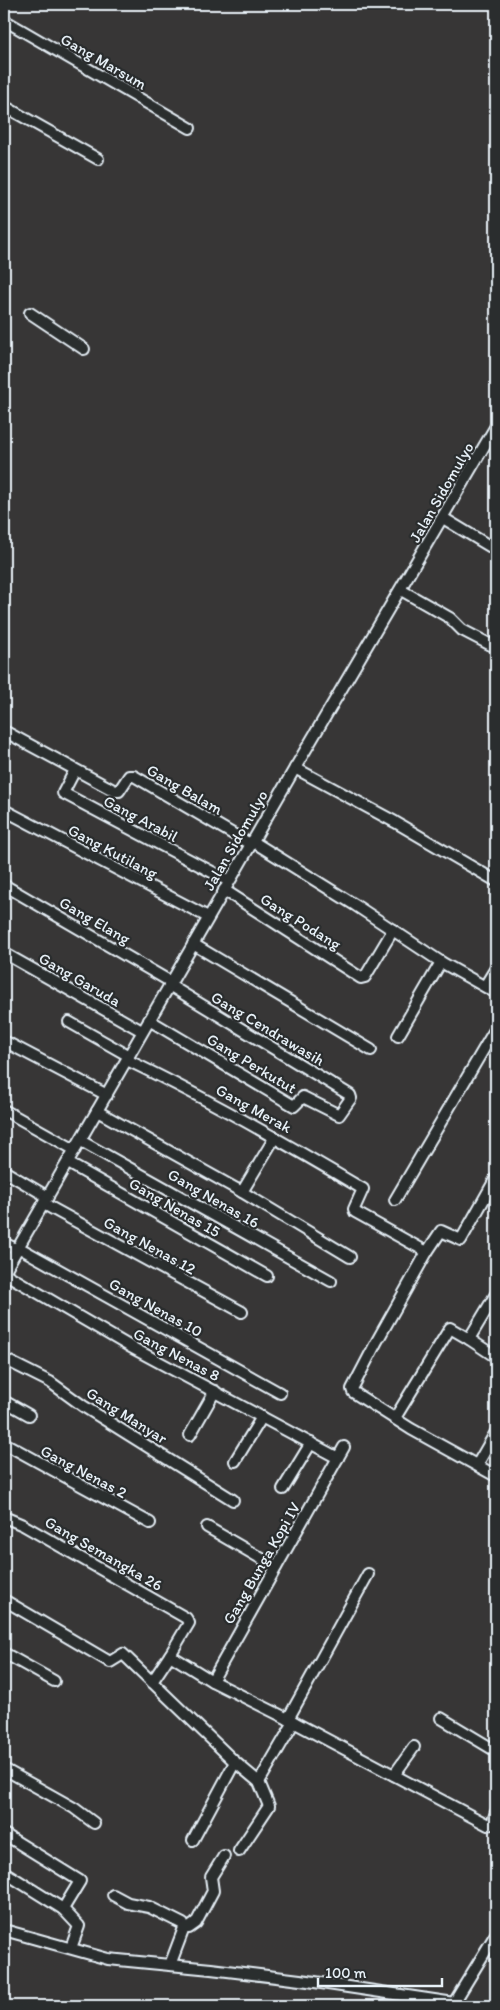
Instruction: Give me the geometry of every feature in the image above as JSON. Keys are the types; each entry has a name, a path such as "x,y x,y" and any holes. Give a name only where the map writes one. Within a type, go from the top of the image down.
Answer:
{"street":[{"name":"Gang Marsum","path":"4,20 190,128"},
{"path":"4,106 98,159"},
{"path":"30,313 84,349"},
{"name":"Jalan Sidomulyo","path":"4,1273 251,842 496,427"},
{"path":"443,518 496,550"},
{"path":"401,590 450,618 462,630 491,645"},
{"name":"Gang Balam","path":"4,731 117,792 129,776 134,776 251,842"},
{"path":"295,768 395,822 496,881"},
{"name":"Gang Arabil","path":"75,770 63,793 227,886"},
{"name":"Gang Kutilang","path":"4,810 208,917"},
{"path":"251,842 441,962 496,993"},
{"name":"Gang Elang","path":"4,886 170,983"},
{"name":"Gang Podang","path":"227,886 361,978 365,977 393,930"},
{"path":"193,944 371,1050"},
{"name":"Gang Garuda","path":"4,952 142,1031"},
{"path":"398,1036 441,962"},
{"path":"486,986 496,968"},
{"name":"Gang Cendrawasih","path":"170,983 351,1096 338,1115"},
{"name":"Gang Perkutut","path":"148,1020 294,1106 303,1097 338,1115"},
{"name":"Gang Merak","path":"69,1022 128,1058 275,1137 363,1189 354,1209 355,1212 427,1252"},
{"path":"395,1200 496,1028"},
{"path":"4,1041 107,1095"},
{"path":"4,1110 75,1150"},
{"path":"98,1111 242,1192 350,1257"},
{"path":"242,1192 275,1137"},
{"name":"Gang Nenas 16","path":"81,1141 331,1281"},
{"name":"Gang Nenas 15","path":"68,1163 268,1276"},
{"name":"Gang Nenas 12","path":"4,1171 46,1200 242,1312"},
{"path":"496,1178 461,1240 441,1231 427,1252 352,1389 353,1393 496,1476"},
{"name":"Gang Nenas 10","path":"4,1243 280,1394"},
{"name":"Gang Nenas 8","path":"4,1273 129,1346 311,1443 337,1459"},
{"path":"469,1339 496,1294"},
{"path":"395,1418 450,1328 496,1357"},
{"name":"Gang Manyar","path":"4,1359 50,1382 83,1406 233,1500"},
{"path":"190,1435 214,1392"},
{"path":"4,1401 29,1415"},
{"path":"235,1461 262,1417"},
{"path":"477,1465 496,1432"},
{"name":"Gang Nenas 2","path":"4,1443 150,1524"},
{"path":"283,1489 311,1443"},
{"name":"Gang Bunga Kopi IV","path":"212,1681 344,1447"},
{"name":"Gang Semangka 26","path":"4,1517 24,1525 188,1619 189,1623 170,1655"},
{"path":"207,1527 276,1567"},
{"path":"259,1782 368,1574"},
{"path":"4,1600 112,1662 123,1654 235,1762 259,1782 269,1806 239,1851"},
{"path":"4,1653 54,1681"},
{"path":"152,1682 170,1655 212,1681 291,1720 488,1825 492,1824 496,1812"},
{"path":"441,1718 496,1751"},
{"path":"394,1775 414,1747"},
{"path":"193,1840 235,1762"},
{"path":"4,1769 74,1808 94,1823"},
{"path":"4,1834 80,1881 63,1909"},
{"path":"184,1928 189,1928 196,1923 212,1891 211,1877 224,1856"},
{"path":"4,1872 63,1909 79,1926 71,1948"},
{"path":"113,1895 128,1903 143,1905 164,1913 183,1924 184,1928 170,1965"},
{"path":"4,1930 108,1960 170,1965 308,1981 453,2005 496,1934"}]}
